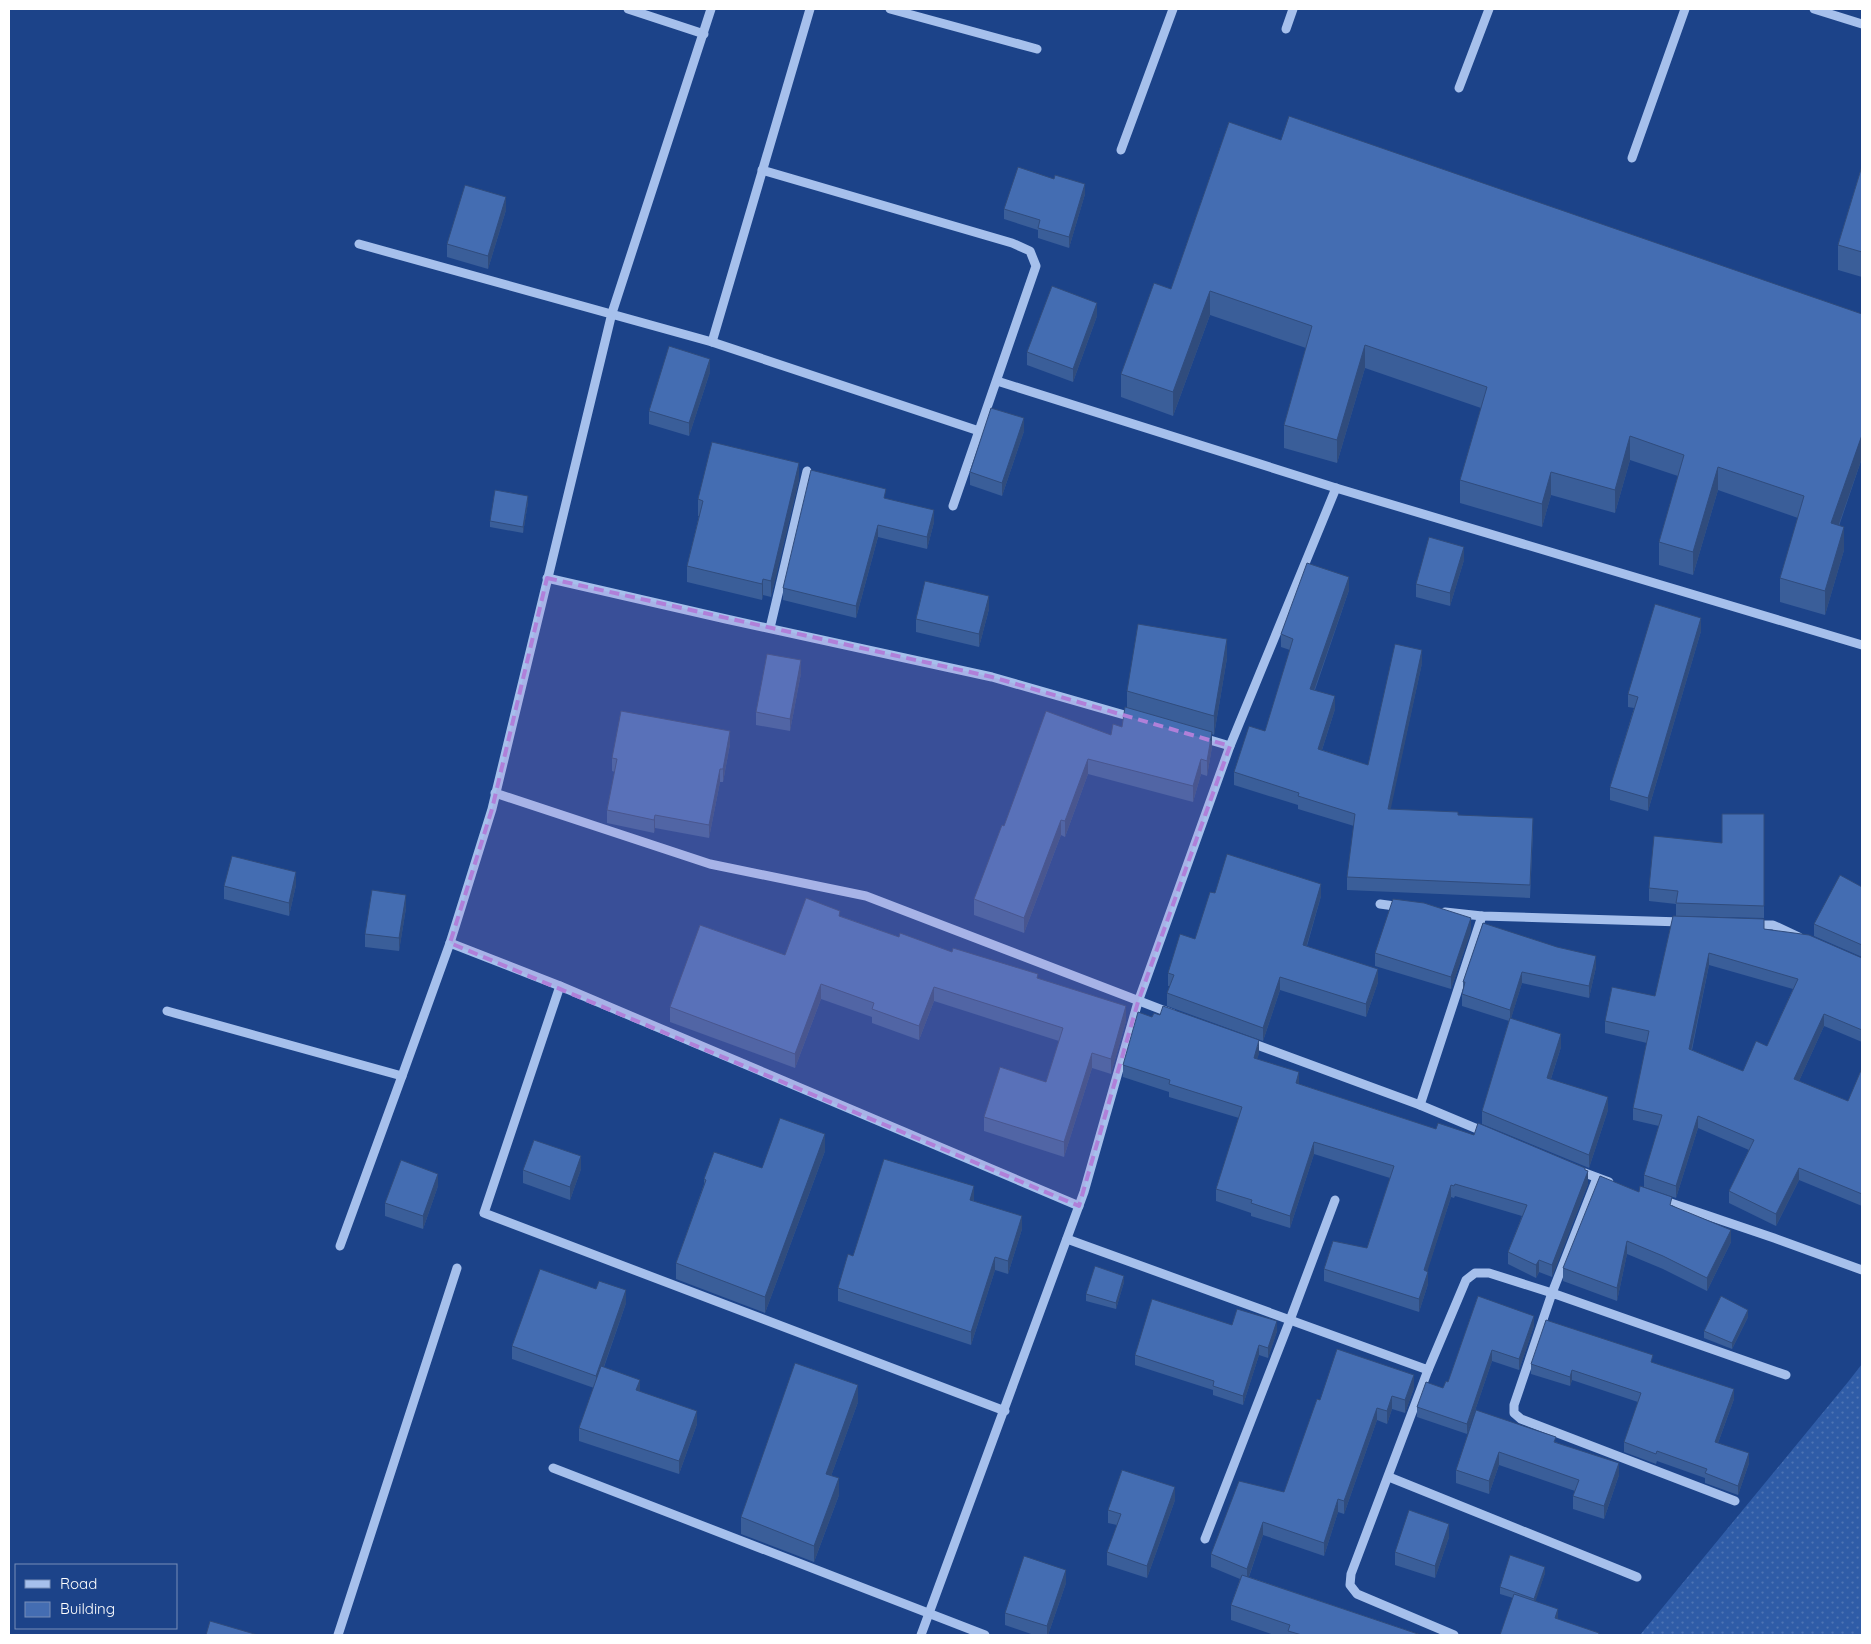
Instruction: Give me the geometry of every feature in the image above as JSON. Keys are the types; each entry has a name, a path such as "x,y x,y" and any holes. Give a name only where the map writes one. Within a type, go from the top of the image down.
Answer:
{"street":[{"path":"628,9 704,34"},
{"path":"340,1246 450,944 492,809 612,314 711,9"},
{"path":"712,342 810,9"},
{"path":"890,9 1038,49"},
{"path":"1121,150 1173,9"},
{"path":"1286,29 1293,9"},
{"path":"1459,88 1489,9"},
{"path":"1632,158 1684,9"},
{"path":"1814,9 1862,24"},
{"path":"762,170 1012,243 1030,251 1036,266 953,506"},
{"path":"359,244 712,342 979,431"},
{"path":"997,381 1336,488 1862,645"},
{"path":"770,628 807,471"},
{"path":"922,1635 1079,1206 1138,1002 1230,746 1336,488"},
{"path":"547,578 992,677 1144,721"},
{"path":"1192,735 1230,746"},
{"path":"495,793 710,864 866,896 1183,1018"},
{"path":"1380,904 1408,907"},
{"path":"1436,910 1482,916 1695,923"},
{"path":"1420,1105 1482,916"},
{"path":"1744,924 1773,925 1808,941"},
{"path":"450,944 560,986 1079,1206"},
{"path":"560,986 484,1213 1005,1411"},
{"path":"166,1011 402,1076"},
{"path":"1238,1038 1420,1105 1500,1138"},
{"path":"1570,1167 1615,1184"},
{"path":"1597,1178 1552,1293 1514,1405 1514,1414 1521,1419 1735,1502"},
{"path":"1653,1197 1862,1270"},
{"path":"1205,1539 1335,1200"},
{"path":"1067,1238 1428,1370"},
{"path":"338,1635 457,1268"},
{"path":"1454,1635 1357,1594 1350,1584 1351,1574 1428,1370 1466,1280 1475,1273 1489,1273 1552,1293 1786,1375"},
{"path":"553,1468 985,1635"},
{"path":"1389,1477 1637,1577"}],"highlighted area":[{"path":"547,578 992,677 1230,746 1138,1002 1079,1206 450,943 492,809"}],"shaded area":[{"path":"1862,1364 1862,1635 1640,1635 1848,1382"}],"building":[{"path":"1289,116 1862,314 1862,435 1831,523 1844,527 1825,591 1780,578 1804,496 1718,467 1693,552 1659,542 1684,455 1630,436 1615,490 1551,472 1542,504 1460,480 1487,387 1365,345 1337,440 1284,425 1312,326 1210,291 1173,392 1121,374 1154,283 1171,289 1229,122 1281,140"},
{"path":"1862,166 1862,252 1838,245"},
{"path":"1018,167 1054,179 1055,175 1085,184 1069,237 1038,228 1040,220 1004,209"},
{"path":"465,185 506,197 488,256 447,244"},
{"path":"1052,286 1097,303 1073,369 1027,352"},
{"path":"669,346 710,359 689,423 649,411"},
{"path":"991,408 1024,418 1002,483 970,472"},
{"path":"712,442 799,463 771,581 763,579 762,584 687,566 703,501 698,499"},
{"path":"811,470 886,489 884,498 934,510 927,537 878,525 856,606 783,588"},
{"path":"495,490 528,496 523,527 490,521"},
{"path":"1429,537 1464,547 1450,593 1416,584"},
{"path":"1307,563 1349,577 1310,689 1335,696 1318,749 1368,765 1395,644 1422,650 1388,809 1458,812 1458,815 1533,818 1530,885 1347,877 1355,814 1298,796 1299,793 1234,772 1249,726 1265,731 1293,639 1281,634"},
{"path":"925,581 989,596 979,634 916,619"},
{"path":"1655,604 1701,618 1648,798 1610,787 1638,697 1628,694"},
{"path":"1138,624 1227,639 1214,716 1127,691"},
{"path":"767,654 801,660 790,719 756,712"},
{"path":"1125,707 1212,732 1207,761 1201,759 1193,786 1088,759 1065,821 1061,820 1024,918 974,899 1002,825 1004,826 1046,711 1111,735 1113,724 1122,727"},
{"path":"621,711 730,731 709,825 655,815 654,820 607,810 617,759 612,758"},
{"path":"1722,814 1764,814 1764,906 1676,903 1678,891 1649,888 1654,836 1722,843"},
{"path":"1227,854 1321,884 1303,945 1378,969 1366,1004 1280,977 1263,1028 1167,993 1174,975 1168,973 1180,934 1195,939 1210,892 1215,893"},
{"path":"232,856 296,872 289,903 224,886"},
{"path":"1840,875 1862,887 1862,945 1814,924"},
{"path":"372,890 406,895 399,938 365,934"},
{"path":"806,898 840,911 839,916 899,937 900,933 952,952 953,948 1038,974 1037,978 1126,1006 1111,1059 1092,1053 1064,1142 984,1117 1000,1067 1046,1082 1063,1028 934,987 919,1026 872,1009 874,1003 821,984 795,1054 670,1007 700,925 785,955"},
{"path":"1393,899 1424,903 1471,918 1451,977 1375,953"},
{"path":"1673,916 1764,919 1764,929 1809,935 1862,958 1862,1030 1824,1014 1794,1079 1848,1101 1862,1068 1862,1194 1799,1168 1776,1214 1729,1191 1754,1140 1698,1116 1676,1186 1644,1175 1662,1115 1633,1108 1649,1031 1605,1021 1612,987 1655,996","holes":["1709,953 1798,979 1767,1046 1756,1041 1743,1071 1689,1049"]},
{"path":"1483,923 1557,947 1596,956 1589,986 1522,972 1510,1010 1462,994 1465,982 1463,982"},
{"path":"1163,1006 1259,1040 1254,1058 1299,1072 1296,1083 1436,1129 1438,1123 1474,1135 1478,1123 1585,1168 1588,1171 1552,1265 1539,1260 1536,1265 1508,1252 1527,1205 1455,1184 1454,1186 1451,1185 1424,1270 1428,1272 1419,1299 1324,1269 1333,1241 1367,1248 1394,1166 1314,1142 1290,1216 1251,1203 1252,1200 1216,1189 1242,1107 1169,1084 1170,1080 1123,1065 1138,1012 1152,1017 1154,1013 1160,1015"},
{"path":"1510,1018 1561,1034 1547,1078 1608,1097 1589,1155 1482,1111"},
{"path":"780,1118 825,1134 765,1297 676,1263 706,1180 704,1179 714,1152 762,1168"},
{"path":"534,1140 581,1156 570,1187 523,1170"},
{"path":"884,1159 974,1186 970,1200 1022,1216 1008,1261 995,1257 971,1332 838,1288 848,1254 853,1256"},
{"path":"401,1160 438,1174 423,1216 385,1203"},
{"path":"1600,1176 1639,1192 1640,1186 1672,1197 1670,1205 1731,1230 1707,1278 1627,1241 1617,1288 1563,1268"},
{"path":"1095,1266 1124,1276 1116,1303 1086,1294"},
{"path":"540,1269 596,1289 599,1281 626,1290 596,1376 512,1346"},
{"path":"1478,1296 1534,1316 1519,1359 1492,1350 1467,1424 1417,1407 1426,1382 1443,1388 1446,1381 1448,1382"},
{"path":"1721,1296 1748,1310 1732,1343 1704,1331"},
{"path":"1152,1299 1232,1325 1237,1309 1277,1321 1268,1348 1259,1345 1243,1396 1213,1386 1214,1381 1135,1355"},
{"path":"1546,1320 1653,1355 1651,1362 1734,1389 1715,1442 1749,1453 1738,1486 1705,1473 1707,1469 1657,1451 1656,1454 1624,1442 1641,1393 1572,1370 1570,1377 1531,1364"},
{"path":"1337,1349 1414,1375 1405,1400 1392,1396 1387,1411 1377,1408 1344,1501 1338,1499 1324,1543 1263,1522 1247,1569 1211,1554 1239,1481 1284,1492 1317,1399 1320,1400"},
{"path":"795,1363 858,1385 826,1474 839,1478 814,1546 741,1517"},
{"path":"601,1366 640,1380 636,1390 697,1411 679,1461 579,1428"},
{"path":"1476,1410 1556,1437 1554,1442 1619,1463 1604,1506 1573,1496 1579,1480 1499,1452 1489,1481 1456,1470"},
{"path":"1122,1470 1175,1487 1147,1566 1107,1552 1121,1514 1108,1510"},
{"path":"1409,1510 1449,1524 1435,1566 1395,1552"},
{"path":"1510,1555 1545,1567 1534,1599 1500,1587"},
{"path":"1024,1556 1066,1570 1047,1626 1005,1613"},
{"path":"1242,1575 1421,1635 1302,1635 1288,1631 1290,1625 1231,1605"},
{"path":"1514,1594 1558,1609 1555,1618 1599,1633 1598,1635 1500,1635"},
{"path":"210,1621 258,1635 206,1635"}]}
